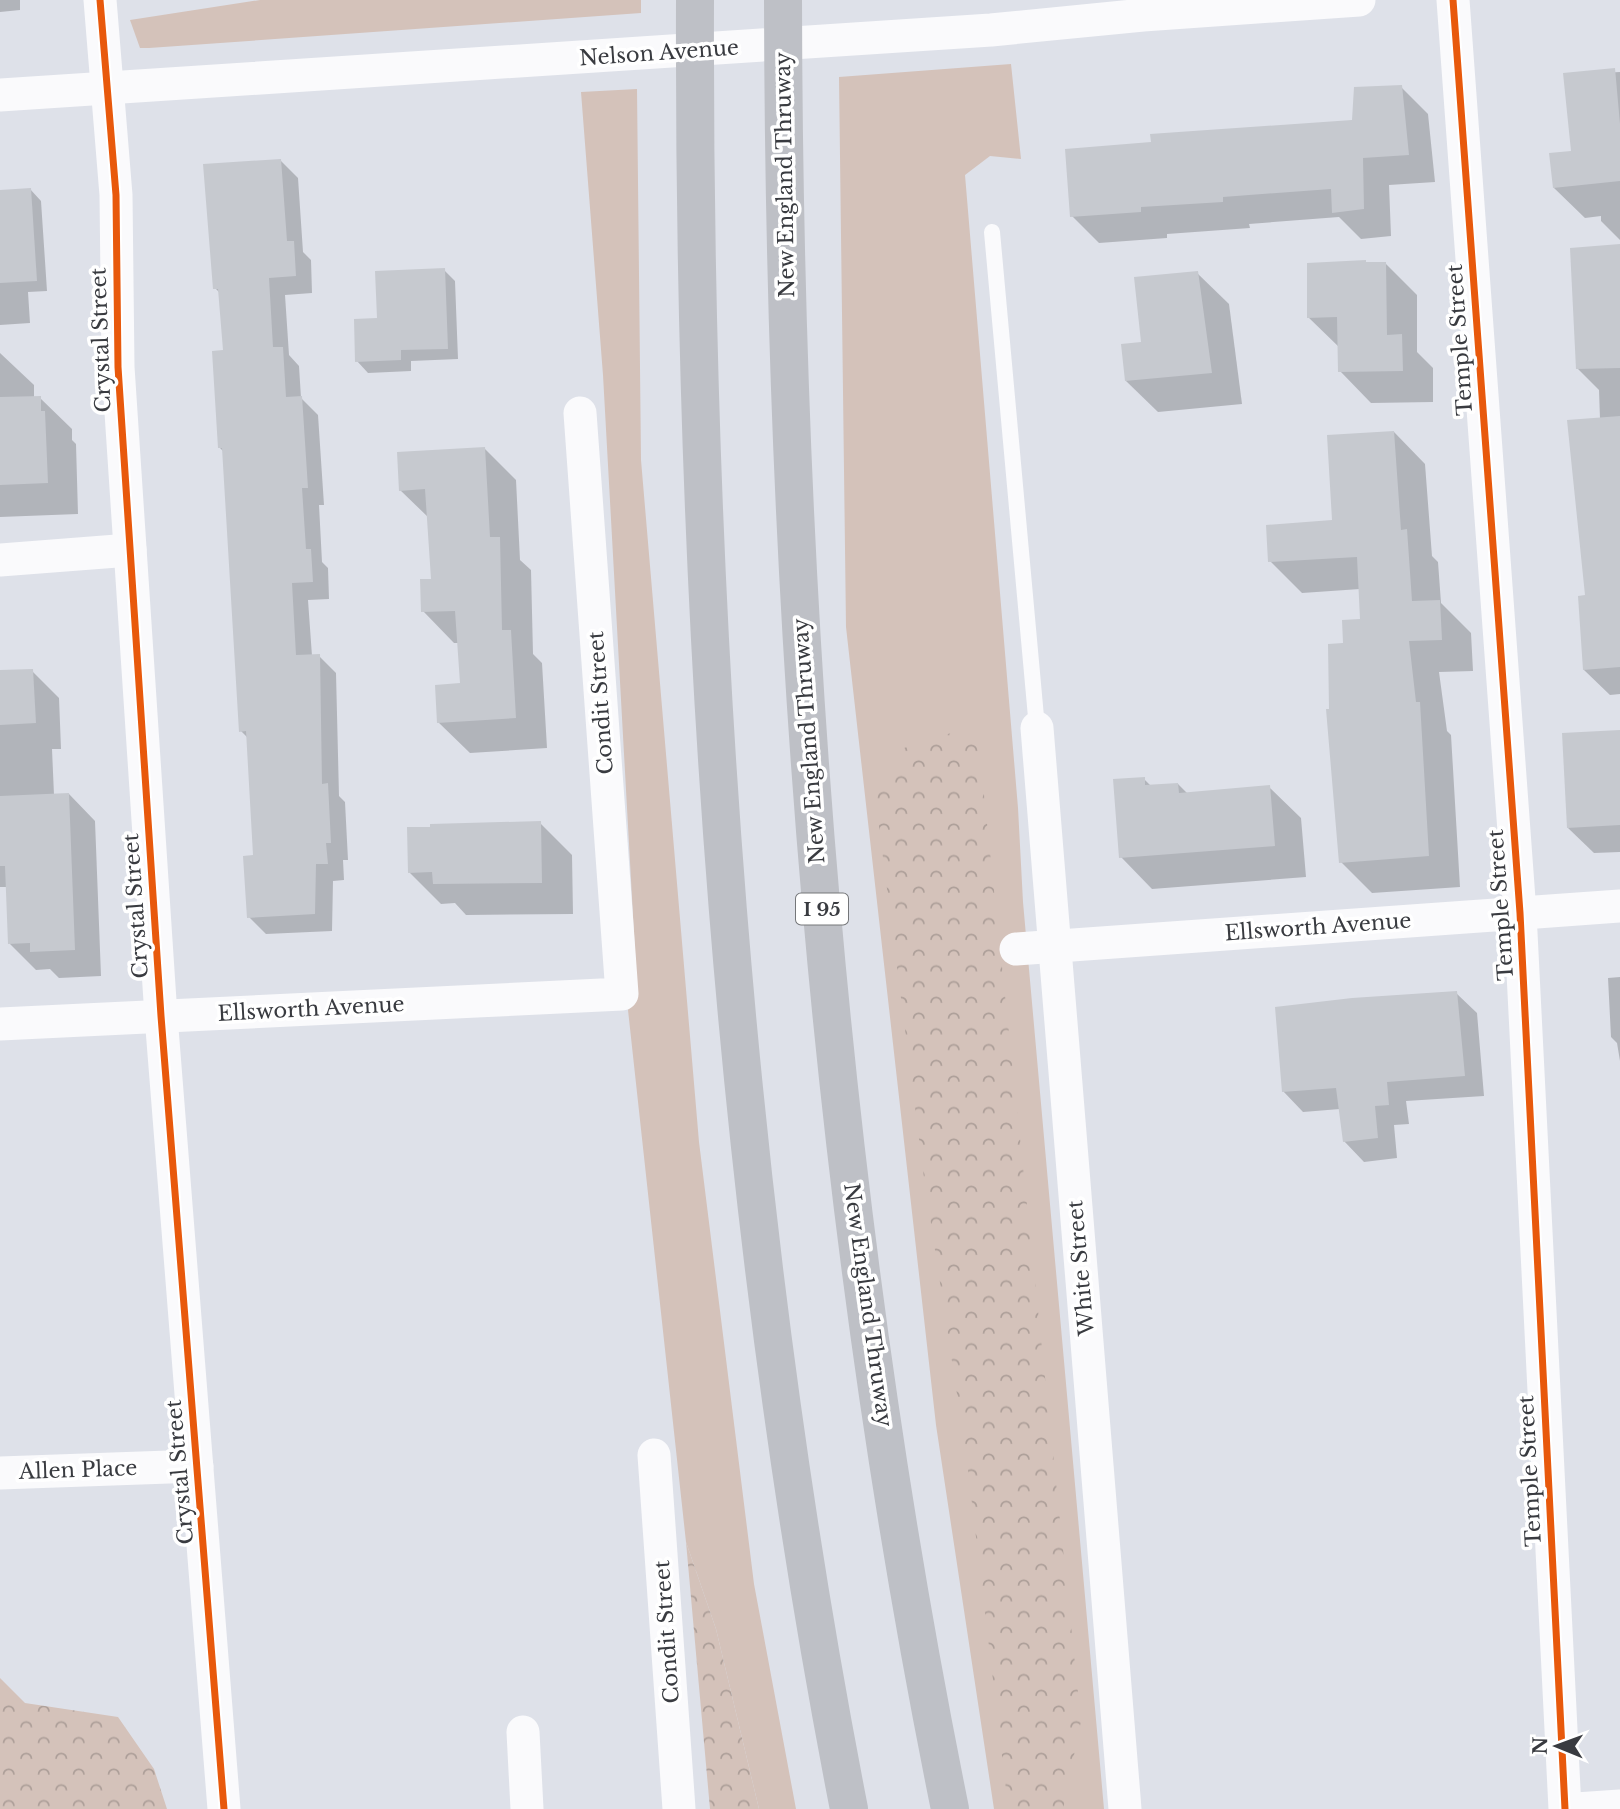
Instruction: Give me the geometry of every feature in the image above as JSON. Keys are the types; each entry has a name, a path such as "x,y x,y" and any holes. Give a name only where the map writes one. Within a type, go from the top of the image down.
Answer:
{"highway":[{"path":"695,0 695,251 700,410 713,695 724,840 750,1125 785,1414 828,1699 849,1809"},
{"name":"New England Thruway","path":"783,0 790,429 805,704 829,992 861,1265 885,1435 925,1682 950,1809"}],"street":[{"name":"Crystal Street","path":"100,0 116,195 118,367 161,1016 224,1809"},
{"name":"Nelson Avenue","path":"0,96 901,36 1359,0"},
{"name":"Temple Street","path":"1453,0 1520,913 1565,1809"},
{"name":"Condit Street","path":"580,413 622,994"},
{"path":"0,560 130,550"},
{"name":"White Street","path":"1037,728 1125,1809"},
{"name":"Ellsworth Avenue","path":"1016,949 1620,906"},
{"name":"Ellsworth Avenue","path":"0,1024 622,994"},
{"name":"Condit Street","path":"654,1455 679,1809"},
{"name":"Allen Place","path":"0,1473 197,1466"},
{"path":"523,1732 527,1809"},
{"path":"1576,1809 1620,1806"}],"lane":[{"path":"992,232 1037,728"}],"green space":[{"path":"260,0 641,0 641,13 149,48 140,48 130,20"},
{"path":"1011,64 1021,159 990,156 965,175 1018,808 1023,902 1104,1809 994,1809 936,1425 846,627 839,77"},
{"path":"637,89 641,460 699,1142 754,1584 796,1809 759,1809 716,1629 686,1542 628,1010 637,988 603,375 581,92"},
{"path":"951,733 979,747 1081,1721 1063,1809 1015,1809 1007,1798 966,1453 924,1178 875,795 904,748"},
{"path":"686,1542 716,1629 759,1809 710,1809"},
{"path":"0,1678 25,1703 118,1717 154,1769 167,1809 0,1809"}],"building":[{"path":"1615,68 1620,124 1620,181 1553,188 1549,153 1571,151 1563,73"},
{"path":"1402,85 1409,155 1363,158 1364,209 1332,213 1331,189 1223,197 1223,202 1141,207 1141,212 1070,217 1065,149 1151,142 1150,134 1352,120 1354,87"},
{"path":"281,159 287,241 294,241 296,276 269,278 273,347 283,347 286,397 302,396 308,488 302,488 306,549 311,549 313,582 292,583 296,655 320,654 322,784 328,783 331,843 326,843 328,864 316,864 315,914 247,918 243,856 253,855 246,731 239,732 222,448 218,448 212,351 223,350 218,289 213,289 203,164"},
{"path":"31,188 37,281 0,283 0,190"},
{"path":"1620,244 1620,368 1576,369 1570,248"},
{"path":"1366,260 1386,262 1387,335 1402,334 1403,371 1338,372 1337,317 1307,318 1307,263"},
{"path":"445,268 448,349 401,350 401,360 355,362 354,319 377,318 375,271"},
{"path":"1198,271 1212,373 1125,381 1121,344 1141,342 1134,277"},
{"path":"41,396 41,411 45,411 48,483 0,485 0,397"},
{"path":"1620,416 1620,667 1583,670 1578,596 1585,595 1567,420"},
{"path":"1394,431 1401,530 1407,529 1412,601 1440,600 1442,640 1409,641 1416,702 1420,702 1429,856 1339,863 1326,709 1329,709 1328,644 1343,643 1342,620 1360,619 1357,557 1268,562 1266,525 1332,520 1327,435"},
{"path":"485,447 490,537 500,537 502,630 511,630 516,718 437,723 435,685 460,683 455,611 421,612 420,579 431,579 425,489 399,491 397,452"},
{"path":"33,669 36,723 0,725 0,670"},
{"path":"1620,730 1620,825 1567,828 1562,733"},
{"path":"1145,777 1145,785 1178,783 1179,793 1270,785 1275,846 1119,858 1113,779"},
{"path":"69,793 75,950 30,952 30,943 8,944 5,866 0,866 0,796"},
{"path":"541,821 542,883 433,884 432,872 408,873 407,827"},
{"path":"1457,991 1465,1076 1387,1082 1389,1105 1375,1106 1378,1138 1343,1142 1336,1088 1282,1092 1275,1007 1352,998"}],"cycle path":[{"path":"100,0 116,195 118,367 161,1016 224,1809"},
{"path":"1453,0 1520,913 1565,1809"}]}
